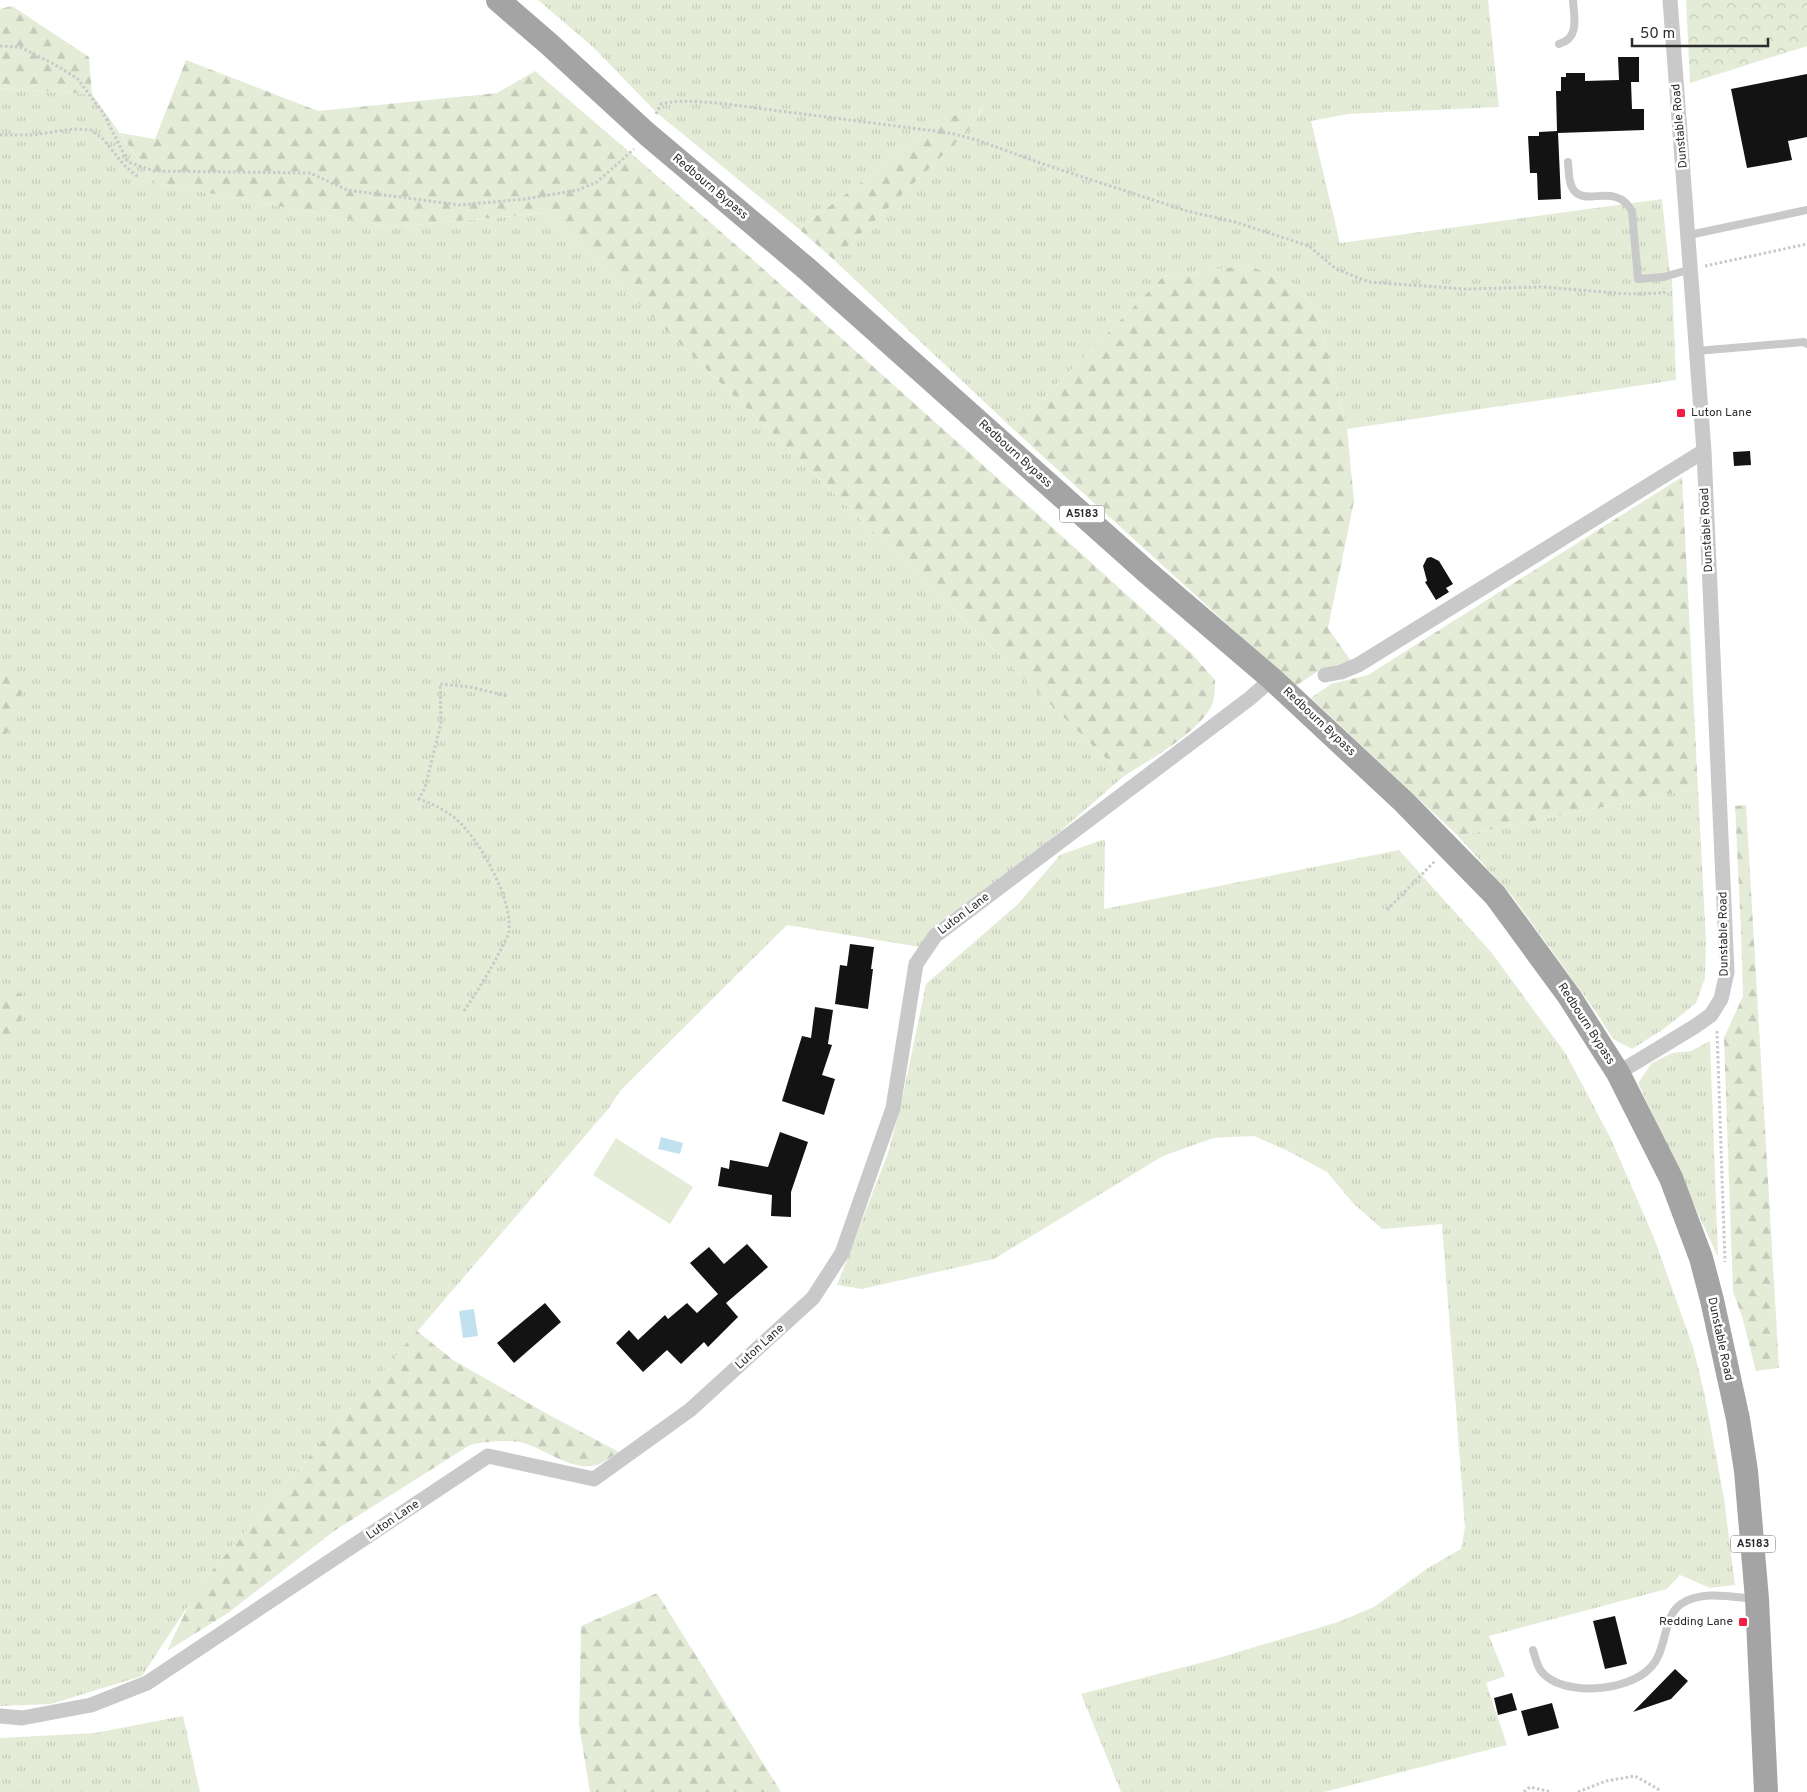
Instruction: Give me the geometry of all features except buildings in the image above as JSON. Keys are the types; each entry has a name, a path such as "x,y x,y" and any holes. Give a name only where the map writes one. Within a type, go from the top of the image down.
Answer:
{"main road":[{"name":"Redbourn Bypass","path":"498,0 647,134 808,269 1141,567 1272,679 1404,802 1495,895 1570,996 1618,1072"},
{"name":"Dunstable Road","path":"1618,1072 1671,1178 1701,1258 1738,1419 1746,1472 1757,1599 1766,1792"}],"street":[{"name":"Dunstable Road","path":"1618,1072 1694,1027 1711,1014 1721,999 1727,972 1704,451 1670,0"},
{"path":"1325,675 1342,672 1358,665 1704,451"},
{"name":"Luton Lane","path":"0,1716 22,1718 92,1705 147,1683 488,1456 594,1479 690,1410 813,1298 842,1253 893,1108 916,964 935,936 1249,699 1272,679"}],"lane":[{"path":"1559,44 1567,42 1572,34 1574,27 1573,0"},
{"path":"1568,162 1570,184 1578,195 1585,197 1607,194 1621,198 1629,205 1632,211 1638,279 1664,278 1691,269"},
{"path":"1689,235 1807,210"},
{"path":"1696,352 1804,342 1807,344"},
{"path":"1533,1650 1541,1671 1555,1682 1572,1687 1593,1688 1621,1684 1642,1676 1651,1668 1660,1655 1667,1624 1679,1605 1694,1598 1710,1596 1757,1599"}],"path":[{"path":"0,46 20,47 76,78 104,113 128,162 154,171 310,173 347,190 460,204 525,199 578,190 597,182 627,157"},
{"path":"657,113 661,104 691,101 950,133 977,140 1043,164 1187,211 1235,222 1309,246 1336,269 1369,282 1465,289 1543,286 1628,294 1664,293 1664,278"},
{"path":"0,135 32,135 73,129 92,130 103,139 124,165 138,177"},
{"path":"1691,269 1807,244"},
{"path":"464,1011 493,965 509,932 507,912 500,889 485,855 457,820 437,806 419,799 425,788 441,723 440,684 470,687 507,696"},
{"path":"1387,910 1449,848"},
{"path":"1711,1014 1717,1030 1725,1264"},
{"path":"1578,1792 1606,1781 1635,1776 1658,1789 1659,1792"},
{"path":"1524,1792 1530,1787 1551,1792"}],"green space":[{"path":"538,0 1488,0 1499,107 1348,114 1311,121 1340,243 1662,199 1672,280 1676,380 1347,429 1319,319 1300,288 1248,265 1163,277 1013,429 834,260 969,130 983,107 938,121 883,166 799,229 657,113 593,47"},
{"path":"1686,0 1807,0 1807,46 1690,83"},
{"path":"12,6 89,57 92,94 0,88 0,9"},
{"path":"186,60 318,111 497,93 535,71 784,287 1191,653 1215,680 1214,697 1211,707 1195,727 1184,736 1124,776 546,213 391,227 155,183 120,133 155,139"},
{"path":"0,88 92,94 155,183 391,227 546,213 1124,776 926,948 787,925 620,1091 609,1108 209,1574 142,1676 51,1704 0,1706"},
{"path":"983,106 969,130 834,260 799,229 883,166 938,121"},
{"path":"1248,265 1300,288 1319,319 1347,429 1354,501 1328,628 1351,661 1322,669 1295,686 1013,429 1163,277"},
{"path":"1682,477 1698,788 1458,836 1311,698 1331,684 1368,675"},
{"path":"0,670 22,691 10,728 0,745"},
{"path":"1698,788 1706,941 1705,978 1696,1003 1665,1028 1632,1049 1613,1039 1596,1012 1512,896 1458,836"},
{"path":"1746,805 1779,1368 1756,1371 1742,1316 1733,1292 1724,1038 1743,996 1735,806"},
{"path":"1105,839 1104,909 1399,850 1491,952 1566,1054 1611,1139 1654,1238 1693,1347 1704,1392 1724,1498 1735,1585 1710,1588 1680,1575 1667,1589 1489,1636 1505,1676 1486,1683 1507,1745 1324,1792 1121,1792 1081,1694 1215,1659 1338,1622 1374,1607 1428,1568 1461,1549 1465,1527 1442,1224 1382,1229 1353,1203 1327,1172 1290,1152 1254,1136 1213,1138 1163,1156 994,1259 862,1289 837,1285 888,1153 901,1105 926,984 1018,904 1060,855"},
{"path":"0,983 22,995 20,1027 0,1050"},
{"path":"1710,1041 1718,1257 1638,1083 1652,1063 1672,1053 1691,1051"},
{"path":"616,1138 693,1187 670,1224 593,1175"},
{"path":"417,1331 453,1360 619,1452 599,1464 587,1466 569,1463 532,1446 518,1442 497,1441 470,1445 334,1531 228,1613 167,1651 190,1602 209,1574"},
{"path":"657,1593 781,1792 590,1792 579,1725 581,1626"},
{"path":"183,1716 200,1792 0,1792 0,1738 95,1733"}],"water":[{"path":"661,1137 683,1143 680,1154 658,1149"},
{"path":"474,1309 478,1336 463,1338 459,1311"}],"place":[{"name":"Luton Lane","path":"1681,413"},
{"name":"Redding Lane","path":"1743,1622"}]}
